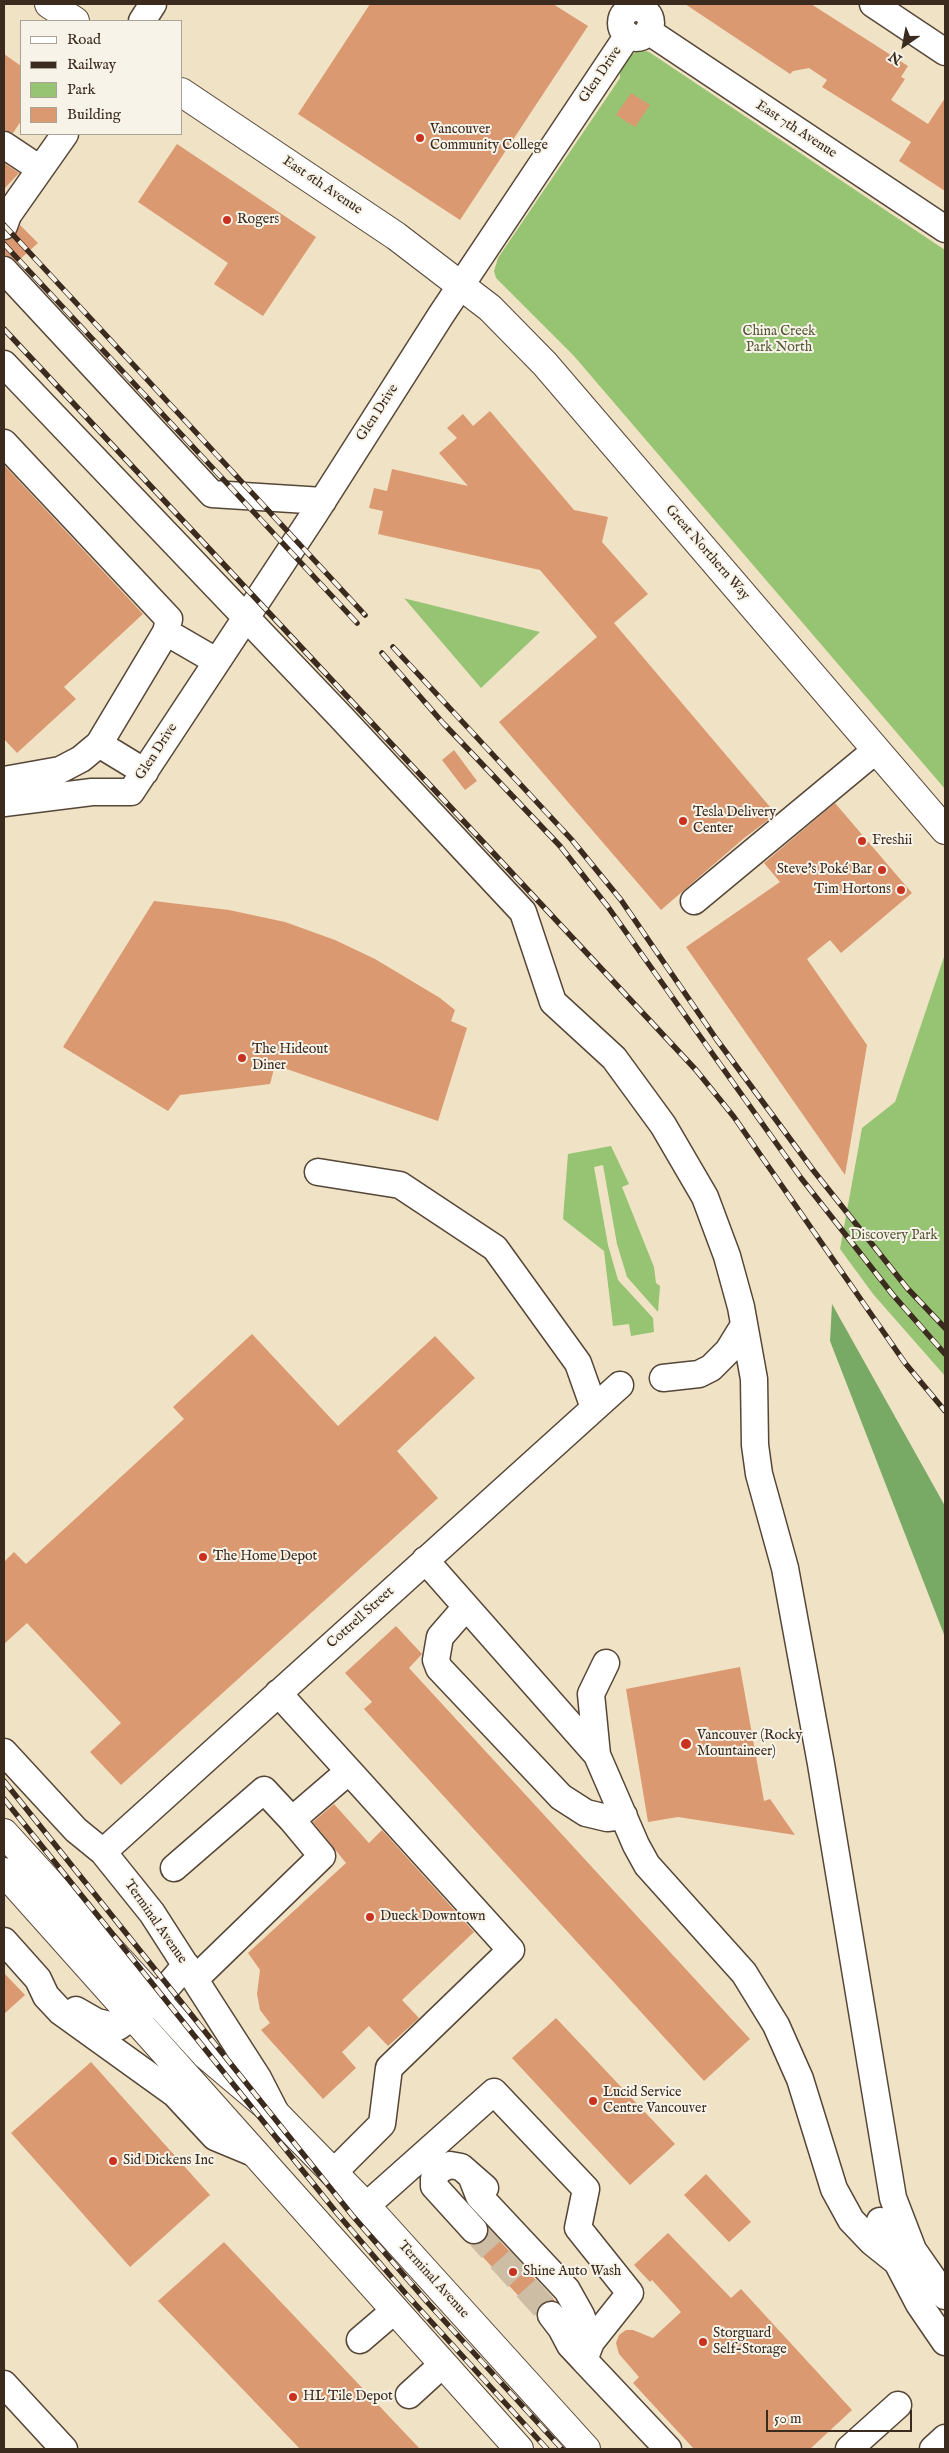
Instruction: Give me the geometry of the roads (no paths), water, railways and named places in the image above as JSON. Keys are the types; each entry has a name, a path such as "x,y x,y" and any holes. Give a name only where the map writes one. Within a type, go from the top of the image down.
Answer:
{"main road":[{"path":"49,4 73,20"},
{"name":"East 6th Avenue","path":"182,93 396,236 461,284"},
{"name":"Great Northern Way","path":"461,284 482,300 545,364 945,830"},
{"name":"Terminal Avenue","path":"4,1833 206,2055 277,2115 366,2206 586,2449"},
{"path":"4,1872 519,2449"}],"street":[{"path":"143,20 153,4"},
{"path":"874,4 945,52"},
{"name":"East 7th Avenue","path":"633,16 945,229"},
{"name":"Glen Drive","path":"138,782 323,501 633,16"},
{"path":"6,221 64,135"},
{"path":"4,145 40,169"},
{"path":"4,270 212,494 323,501"},
{"path":"4,364 245,619 340,716 523,912 553,1002 614,1058 664,1125 705,1197 727,1256 744,1325 754,1379 759,1474 785,1568 821,1764 893,2198 913,2250 945,2296"},
{"path":"4,443 169,619 166,632 99,744 81,759 60,770 4,780"},
{"path":"166,632 216,661"},
{"path":"99,744 138,782"},
{"path":"694,901 876,750"},
{"path":"4,803 92,792 138,782"},
{"path":"318,1172 400,1185 495,1248 578,1363 594,1408"},
{"path":"664,1378 699,1374 711,1368 728,1351 744,1325"},
{"name":"Cottrell Street","path":"103,1852 620,1385"},
{"path":"425,1560 597,1755 647,1865 744,1973 776,2025 800,2079 834,2188 851,2220 872,2242 897,2262"},
{"path":"466,1607 440,1637 436,1660 439,1668 561,1797 586,1813 607,1818 624,1816"},
{"path":"597,1755 591,1694 606,1663"},
{"path":"278,1694 511,1950 389,2068 382,2124 333,2173"},
{"name":"Terminal Avenue","path":"4,1752 76,1830 103,1852 152,1913 258,2078 277,2115"},
{"path":"292,1820 349,1771"},
{"path":"38,1979 48,1981 82,2015 97,2022 118,2026 134,2018 190,1972 322,1856 264,1790 174,1868"},
{"path":"4,1941 38,1979 46,1996 67,2017 175,2094 215,2136 256,2154"},
{"path":"366,2206 494,2092 586,2189 578,2228 630,2293 588,2351"},
{"path":"434,2186 434,2178 439,2170 450,2165 461,2167 503,2207 508,2225 567,2290 580,2315 588,2351 655,2445"},
{"path":"406,2171 418,2181 434,2186 474,2230"},
{"path":"880,2221 897,2262 919,2304 945,2342"},
{"path":"360,2340 395,2310"},
{"path":"551,2315 561,2328 570,2346 588,2351"},
{"path":"409,2395 444,2364"},
{"path":"4,2384 64,2449"},
{"path":"849,2449 898,2404"},
{"path":"933,2449 945,2438"}],"tunnel":[{"path":"474,2230 551,2315"}],"railway":[{"path":"4,225 365,615"},
{"path":"4,244 357,623"},
{"path":"4,329 696,1070 734,1117 905,1363 945,1411"},
{"path":"393,647 572,840 621,900 717,1040 813,1170 907,1288 945,1328"},
{"path":"382,653 443,723 560,846 608,907 801,1178 893,1295 945,1354"},
{"path":"4,1781 352,2215 428,2303 562,2449"},
{"path":"4,1799 336,2212 406,2294 547,2449"}],"place":[{"name":"Vancouver Community College","path":"420,138"},
{"name":"Rogers","path":"227,220"},
{"name":"Tesla Delivery Center","path":"683,821"},
{"name":"Freshii","path":"862,841"},
{"name":"Steve's Poké Bar","path":"882,870"},
{"name":"Tim Hortons","path":"901,890"},
{"name":"The Hideout Diner","path":"242,1058"},
{"name":"The Home Depot","path":"203,1557"},
{"name":"Vancouver (Rocky Mountaineer)","path":"686,1744"},
{"name":"Dueck Downtown","path":"370,1917"},
{"name":"Lucid Service Centre Vancouver","path":"593,2101"},
{"name":"Sid Dickens Inc","path":"113,2161"},
{"name":"Shine Auto Wash","path":"513,2272"},
{"name":"Storguard Self-Storage","path":"703,2342"},
{"name":"HL Tile Depot","path":"293,2397"}],"park label":[{"name":"China Creek Park North","path":"779,340"},
{"name":"Discovery Park","path":"894,1236"}]}
